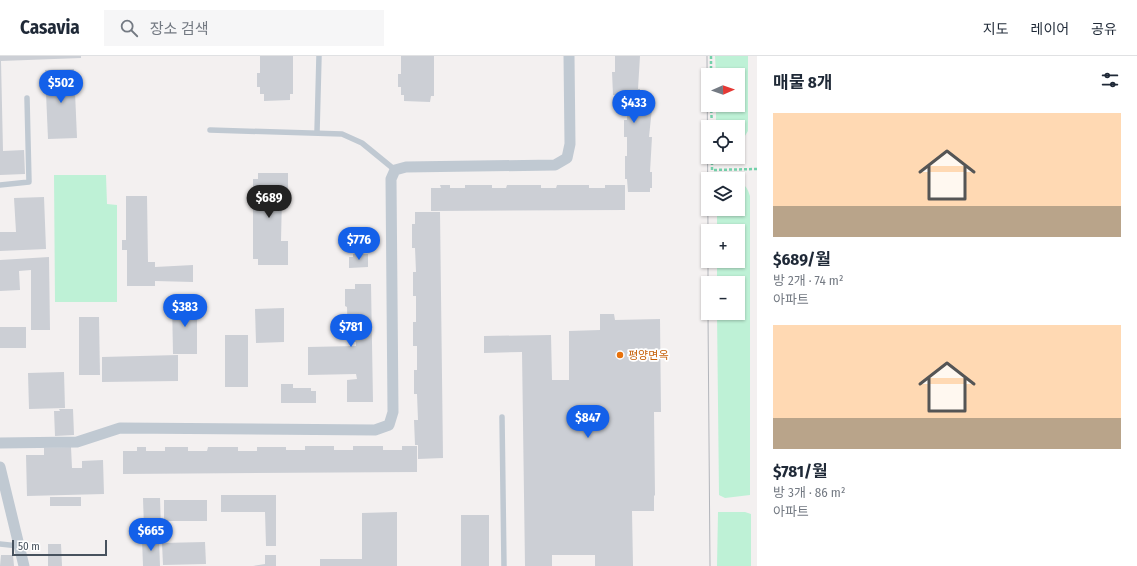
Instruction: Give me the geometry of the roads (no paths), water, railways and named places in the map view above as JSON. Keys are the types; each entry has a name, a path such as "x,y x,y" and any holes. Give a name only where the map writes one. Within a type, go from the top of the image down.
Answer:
{"street":[{"path":"0,443 77,442 120,428 375,430 389,425 393,412 391,179 395,170 406,167 555,165 567,158 570,144 569,56"},
{"path":"0,467 24,566"}],"lane":[{"path":"317,132 319,56"},
{"path":"0,185 29,182 27,98"},
{"path":"210,130 317,132 342,134 362,143 395,170"},
{"path":"502,416 504,566"},
{"path":"0,544 19,546"}],"tram line":[{"path":"707,56 708,224"},
{"path":"708,268 708,276"},
{"path":"708,320 710,566"}],"place":[{"name":"평양면옥","path":"620,355"}]}
